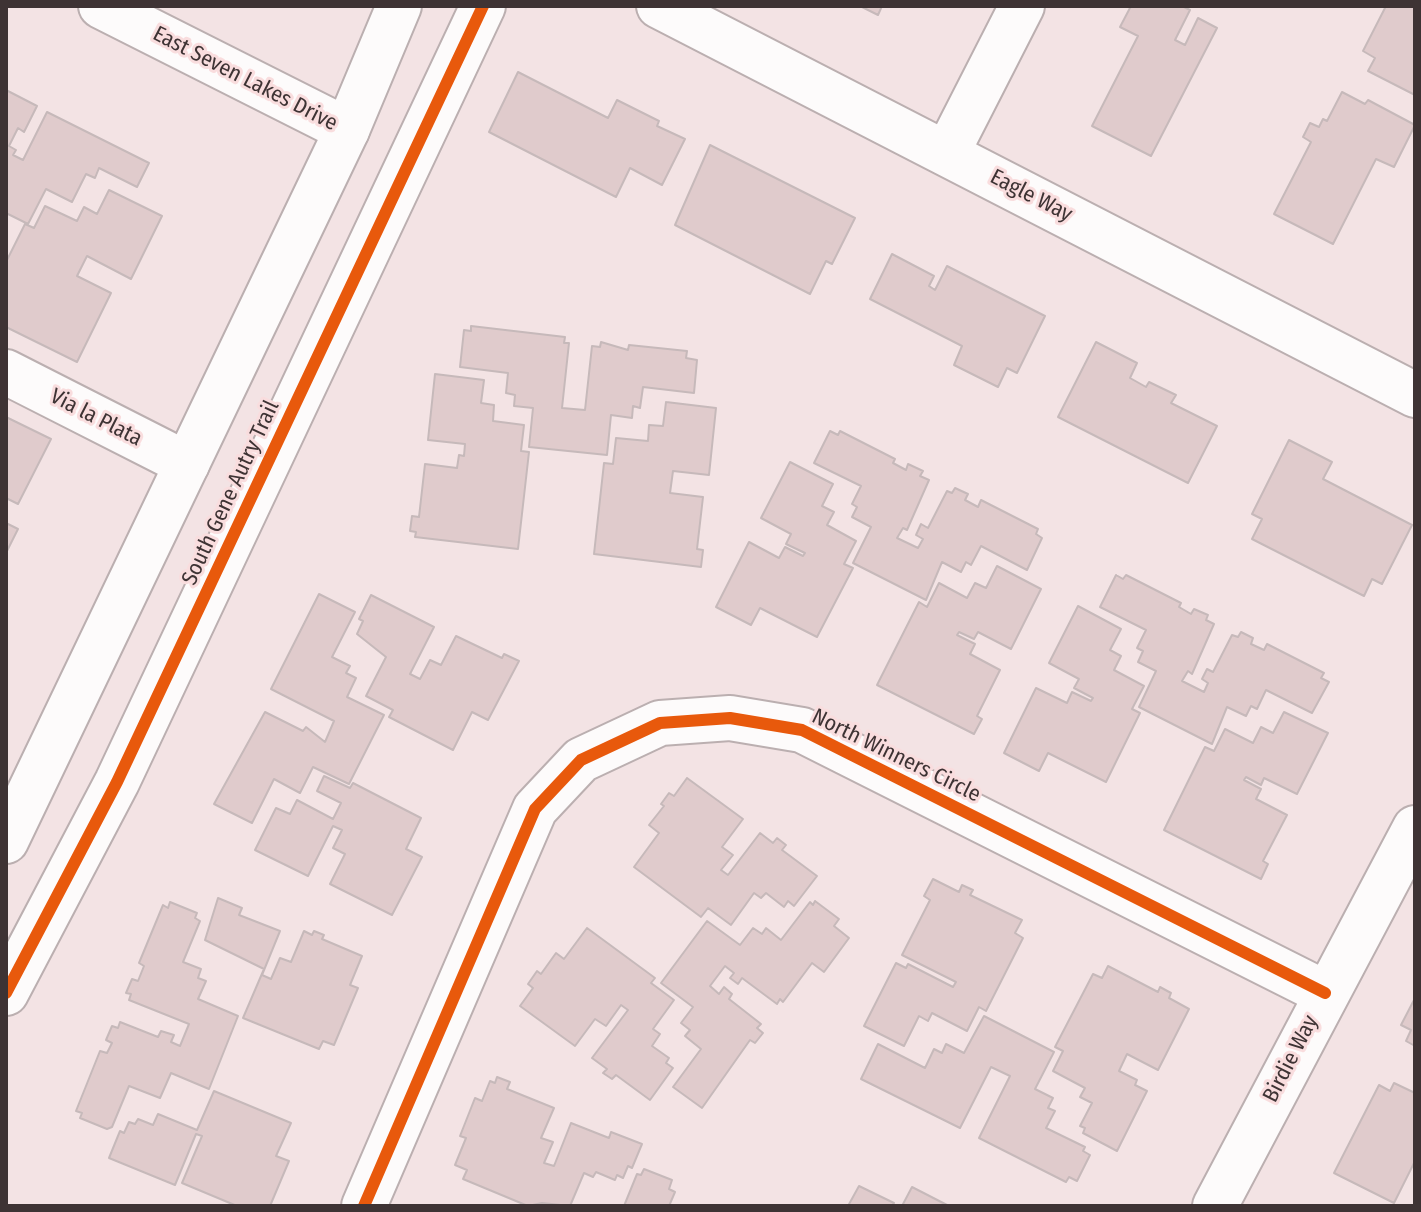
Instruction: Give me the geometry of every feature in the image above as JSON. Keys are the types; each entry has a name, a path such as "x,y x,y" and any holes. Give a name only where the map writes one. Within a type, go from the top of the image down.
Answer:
{"street":[{"name":"East Seven Lakes Drive","path":"101,6 347,130"},
{"path":"6,841 347,130 399,6"},
{"name":"South Gene Autry Trail","path":"6,993 117,782 483,6"},
{"name":"Eagle Way","path":"659,6 947,153 1411,382"},
{"path":"947,153 1022,6"},
{"name":"Via la Plata","path":"6,372 187,464"},
{"name":"North Winners Circle","path":"364,1206 535,809 581,760 660,723 730,718 802,730 1325,993"},
{"name":"Birdie Way","path":"1215,1206 1415,828"}],"building":[{"path":"860,6 882,6 878,15"},
{"path":"1131,6 1182,6 1190,10 1175,40 1185,45 1198,18 1217,28 1151,156 1092,126 1138,36 1120,27"},
{"path":"1386,6 1415,6 1415,95 1368,71 1375,58 1363,51"},
{"path":"518,72 608,118 617,100 659,121 657,126 685,139 662,185 630,168 616,197 489,132"},
{"path":"6,90 37,106 24,132 18,128 9,146 16,150 13,155 23,160 47,112 149,163 137,187 99,168 95,178 86,174 72,202 46,189 28,224 6,213"},
{"path":"1342,92 1365,104 1368,100 1415,125 1394,167 1376,159 1333,244 1274,214 1311,142 1303,137 1310,123 1319,127 1323,119 1327,121"},
{"path":"710,145 855,218 832,264 826,261 810,294 675,225"},
{"path":"109,190 162,216 131,279 87,256 77,276 111,293 77,362 6,327 6,262 25,224 34,228 45,206 77,221 84,207 97,214"},
{"path":"892,254 934,276 929,286 935,290 947,266 1045,316 1017,373 1007,368 998,387 954,365 962,346 870,299"},
{"path":"471,326 565,337 564,343 569,343 562,408 585,410 592,346 600,347 601,342 628,350 629,345 687,351 686,358 697,360 694,393 643,387 640,408 633,406 632,418 611,415 607,455 529,447 533,408 514,406 515,395 506,393 508,373 460,367 464,330 471,331"},
{"path":"1096,342 1137,363 1130,378 1146,387 1149,382 1176,395 1171,403 1217,426 1188,483 1058,417"},
{"path":"435,374 484,380 481,403 494,405 493,421 524,425 521,451 529,452 518,549 415,537 416,532 410,531 412,516 419,517 425,464 457,468 459,455 464,456 465,444 428,440"},
{"path":"666,402 716,408 709,475 673,471 670,493 703,497 697,549 703,550 701,567 594,554 604,463 613,464 616,438 648,441 649,425 663,426"},
{"path":"6,417 51,439 18,504 6,498"},
{"path":"830,431 838,435 840,431 895,459 893,463 906,470 908,464 923,471 920,476 929,480 907,530 903,528 897,538 918,548 923,539 916,535 921,524 928,528 947,491 952,493 955,488 968,494 965,500 978,507 981,500 1038,529 1036,534 1042,538 1027,570 981,546 971,565 966,562 961,572 942,562 926,600 853,563 871,527 852,517 857,507 852,504 861,486 814,463"},
{"path":"1289,440 1332,462 1323,479 1412,525 1382,584 1372,579 1364,596 1252,539 1262,519 1252,514"},
{"path":"790,462 833,484 822,506 834,512 827,525 856,541 844,564 853,568 817,637 760,608 751,625 716,607 749,542 779,558 785,547 803,556 805,553 786,544 791,534 761,518"},
{"path":"6,523 18,529 6,553"},
{"path":"997,566 1041,589 1011,649 978,632 974,639 959,632 957,635 975,644 970,654 1000,670 977,716 982,719 974,734 877,685 919,602 927,607 939,583 967,598 975,583 986,588"},
{"path":"1116,575 1123,579 1126,575 1181,603 1179,607 1191,614 1194,609 1208,615 1206,620 1214,624 1192,674 1188,671 1182,681 1204,692 1208,683 1202,679 1207,669 1213,672 1232,635 1238,637 1241,632 1253,638 1251,644 1264,650 1267,644 1324,673 1321,678 1329,682 1312,713 1266,690 1257,709 1251,706 1246,716 1227,707 1212,744 1139,707 1156,671 1138,662 1143,651 1137,648 1146,630 1100,607"},
{"path":"319,594 355,612 332,657 350,666 346,673 356,678 347,697 384,715 349,784 313,767 300,793 274,779 252,823 214,804 265,712 303,731 306,727 325,742 334,721 271,689"},
{"path":"371,595 434,627 410,674 420,679 430,660 441,665 456,636 502,658 504,654 519,661 488,720 472,712 453,750 389,717 393,710 366,696 386,657 357,634 363,621 359,619"},
{"path":"1078,606 1121,629 1110,650 1121,656 1114,670 1144,686 1132,709 1140,713 1106,782 1048,753 1039,771 1004,753 1036,688 1067,703 1072,692 1091,701 1093,698 1074,688 1079,679 1049,663"},
{"path":"1284,712 1328,733 1297,794 1264,778 1261,785 1246,777 1244,780 1261,789 1256,799 1287,815 1263,861 1268,864 1261,879 1164,830 1205,747 1214,751 1225,729 1253,743 1261,727 1273,733"},
{"path":"324,776 350,788 353,783 421,818 406,849 422,857 392,915 330,884 345,854 333,848 342,830 333,826 308,876 255,850 276,808 290,814 297,800 333,819 341,803 317,791"},
{"path":"687,778 743,819 722,847 733,855 721,870 728,875 760,833 773,843 777,838 786,845 782,850 817,876 794,906 788,901 784,907 766,893 761,898 754,893 731,925 708,908 701,917 634,867 659,833 649,825 664,806 661,804 669,793 674,796"},
{"path":"933,879 959,892 962,885 973,890 970,895 1022,920 1015,933 1023,938 986,1011 979,1007 967,1031 932,1013 928,1021 919,1016 904,1046 864,1026 896,963 906,968 908,964 953,987 956,982 902,955 930,900 924,896"},
{"path":"218,898 242,908 239,915 280,931 262,975 271,979 280,958 291,962 304,931 324,935 322,939 362,956 350,985 358,988 334,1045 323,1041 319,1049 243,1018 264,969 205,940"},
{"path":"815,901 839,919 834,926 849,938 824,972 812,963 783,1002 780,999 777,1004 742,978 738,984 730,978 734,973 725,966 710,986 719,994 724,987 732,994 729,999 761,1024 757,1028 763,1033 755,1043 750,1040 702,1108 673,1087 701,1049 685,1036 690,1030 681,1023 693,1007 661,983 707,921 740,945 753,928 762,934 766,928 781,940 810,902 813,905"},
{"path":"170,902 197,913 195,918 200,921 183,962 201,969 198,978 206,981 198,999 238,1016 209,1089 171,1073 160,1098 129,1086 112,1127 107,1129 80,1118 82,1113 76,1111 100,1051 107,1053 112,1043 106,1040 112,1026 118,1028 120,1022 158,1037 161,1031 174,1035 171,1042 180,1046 189,1024 129,1000 131,994 126,993 132,979 138,981 144,966 139,963 163,905 168,908"},
{"path":"587,928 655,978 651,983 674,1000 653,1029 660,1034 652,1046 669,1058 666,1063 673,1068 650,1100 616,1075 612,1079 603,1073 607,1069 592,1058 628,1010 621,1005 606,1026 595,1019 575,1046 520,1006 533,988 528,984 537,971 541,974 556,953 564,959"},
{"path":"1108,966 1158,992 1160,987 1171,993 1169,998 1189,1009 1158,1070 1127,1054 1119,1071 1137,1080 1135,1085 1147,1091 1117,1151 1083,1133 1085,1128 1080,1126 1092,1103 1080,1097 1085,1088 1053,1071 1063,1051 1055,1047 1093,974 1102,978"},
{"path":"1415,998 1415,1046 1406,1041 1411,1030 1401,1025"},
{"path":"984,1016 1054,1052 1035,1089 1053,1098 1048,1108 1055,1111 1046,1128 1085,1147 1083,1151 1090,1155 1077,1181 1069,1177 1066,1182 979,1138 1010,1076 991,1067 960,1128 861,1079 878,1044 925,1068 934,1049 942,1053 946,1044 964,1053"},
{"path":"497,1077 510,1082 507,1089 554,1108 541,1138 553,1142 544,1163 554,1166 571,1123 609,1138 611,1132 642,1144 632,1168 628,1166 623,1178 617,1175 615,1180 596,1172 593,1177 584,1173 570,1206 542,1203 528,1206 463,1179 467,1170 455,1165 466,1138 460,1136 475,1098 482,1101 490,1081 495,1083"},
{"path":"1394,1083 1415,1093 1415,1161 1394,1203 1334,1173 1379,1085 1390,1091"},
{"path":"214,1091 291,1123 276,1156 289,1161 270,1206 237,1206 182,1183 202,1136 196,1134 175,1185 109,1158 120,1131 124,1133 129,1122 135,1124 138,1119 153,1125 158,1114 197,1130"},
{"path":"644,1169 672,1180 669,1189 675,1192 669,1206 624,1206 637,1174 641,1175"},
{"path":"859,1186 894,1203 892,1206 848,1206"},
{"path":"912,1187 949,1206 902,1206"}],"cycle path":[{"path":"6,993 117,782 483,6"},
{"path":"364,1206 535,809 581,760 660,723 730,718 802,730 1325,993"}]}
